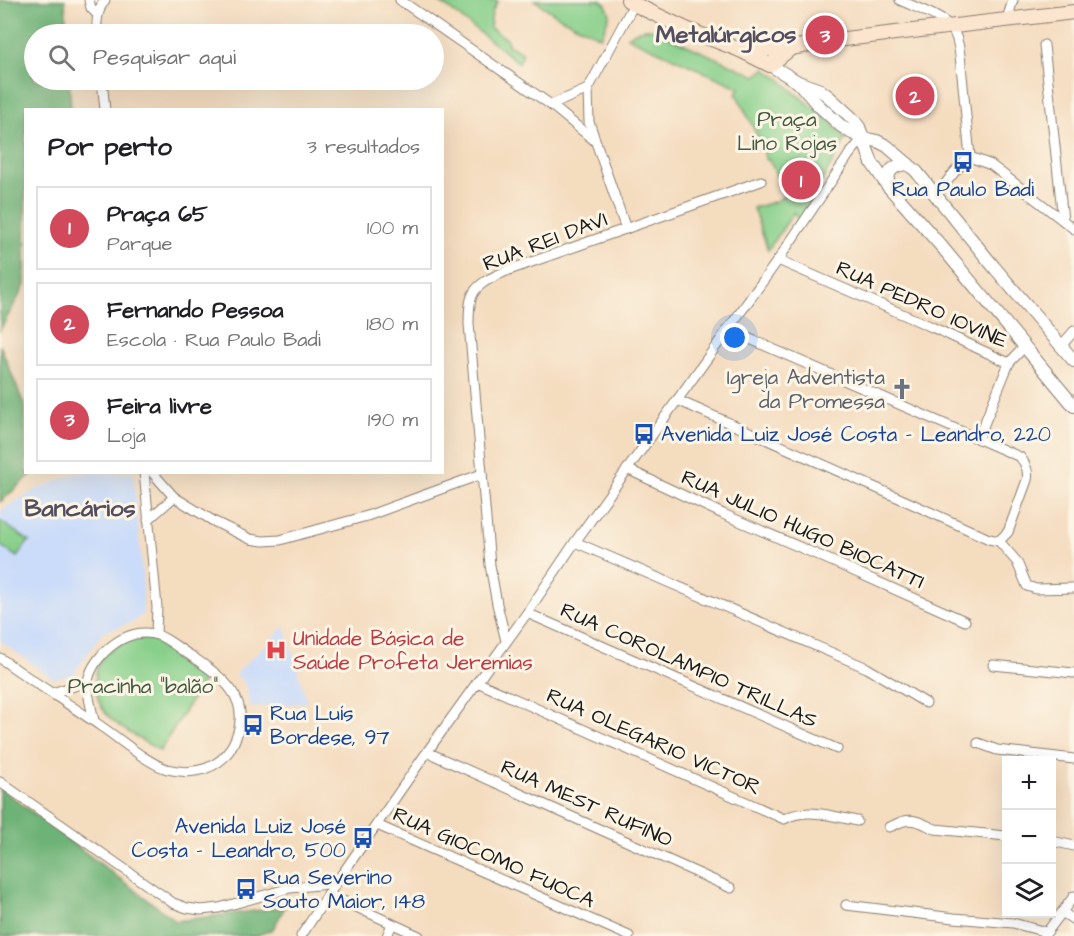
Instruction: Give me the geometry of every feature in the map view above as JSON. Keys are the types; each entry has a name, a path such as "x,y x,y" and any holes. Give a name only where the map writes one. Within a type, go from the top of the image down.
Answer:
{"main road":[{"path":"631,2 686,29 740,50 770,65 791,48"},
{"path":"740,50 791,48 836,40 1074,12"}],"street":[{"path":"89,0 91,8 97,14"},
{"path":"97,24 97,14 105,0"},
{"path":"400,0 435,24"},
{"path":"900,0 950,26 958,42 970,157"},
{"path":"1007,19 1013,0"},
{"path":"626,229 589,122 588,89 631,2"},
{"path":"444,31 551,105 595,141"},
{"path":"1044,45 1063,220"},
{"path":"770,65 798,82 841,126 862,138 887,146 908,164 1074,361"},
{"path":"551,105 588,89"},
{"path":"103,90 105,108"},
{"path":"862,138 872,163 887,185 942,247 1074,406"},
{"path":"301,936 574,542 778,260 862,138"},
{"path":"936,195 970,157"},
{"path":"970,157 991,165 1074,229"},
{"path":"887,185 892,169 908,164"},
{"name":"RUA REI DAVI","path":"506,641 490,565 469,324 471,296 486,281 509,270 761,181"},
{"name":"RUA PEDRO IOVINE","path":"778,260 1009,363 978,439"},
{"path":"727,329 1020,457 1028,472 1027,480 1008,532 999,541"},
{"path":"1061,346 1074,331"},
{"path":"1009,363 1025,346"},
{"path":"676,400 989,539 999,541 1017,562 1027,586 1031,588 1074,588"},
{"name":"RUA JULIO HUGO BIOCATTI","path":"627,469 965,621"},
{"path":"144,474 157,607 156,634"},
{"path":"154,474 174,497 237,534 263,542 280,540 367,516 482,474"},
{"path":"148,520 174,497"},
{"path":"574,542 867,669 926,703"},
{"name":"RUA COROLAMPIO TRILLAS","path":"526,613 837,749"},
{"path":"0,658 156,764 167,769 204,770 213,767 229,752 236,739 240,714 234,693 215,673 156,634 140,634 123,639 108,648 96,664 87,682 94,721"},
{"path":"993,665 1074,673"},
{"path":"52,693 87,682"},
{"name":"RUA OLEGARIO VICTOR","path":"477,682 784,819 798,813 808,812 857,821"},
{"path":"978,743 997,750 1074,759"},
{"name":"RUA MEST RUFINO","path":"427,752 731,888"},
{"path":"0,782 173,903 187,908 201,910 219,908 290,888 336,883"},
{"path":"889,827 910,820 935,829 1002,836"},
{"name":"RUA GIOCOMO FUOCA","path":"377,825 630,936"},
{"path":"1056,843 1074,846"},
{"path":"328,894 419,936"},
{"path":"846,905 1013,923 1045,934 1074,896"},
{"path":"1062,912 1074,920"},
{"path":"387,936 392,924"}],"shaded area":[{"path":"74,474 133,474 143,577 143,614 133,622 103,632 72,676 53,679 0,641 0,511 35,490"},
{"name":"Unidade Básica de Saúde Profeta Jeremias","path":"285,626 307,702 250,708 247,690 243,681 235,674"}],"green space":[{"path":"0,0 65,0 66,24 24,24 24,90 70,90 71,108 24,108 24,287 0,330"},
{"path":"435,0 498,1 492,12 490,28 507,39 508,45 523,53 519,63 447,7"},
{"path":"534,0 601,0 610,14 601,37 561,18"},
{"name":"Praça Lino Rojas","path":"643,29 651,29 756,76 765,69 825,116 846,138 799,222 794,212 768,250 753,208 777,201 786,194 769,160 766,160 760,141 736,93 740,88 627,37"},
{"path":"0,345 24,405 24,474 32,474 0,502"},
{"path":"0,521 29,541 17,557 0,545"},
{"name":"Pracinha \"balão\"","path":"129,639 156,639 208,673 160,751 112,720 103,709 97,693 97,668 105,654"},
{"path":"0,788 176,921 285,907 273,929 256,936 0,936"}],"place":[{"name":"Feira livre","path":"825,35"},
{"name":"Fernando Pessoa","path":"915,96"},
{"name":"Rua Paulo Badi","path":"963,162"},
{"name":"Praça 65","path":"801,180"},
{"name":"Igreja Adventista da Promessa","path":"902,389"},
{"name":"Avenida Luiz José Costa - Leandro, 220","path":"644,434"},
{"name":"Unidade Básica de Saúde Profeta Jeremias","path":"276,650"},
{"name":"Rua Luís Bordese, 97","path":"253,725"},
{"name":"Avenida Luiz José Costa - Leandro, 500","path":"363,838"},
{"name":"Rua Severino Souto Maior, 148","path":"246,889"}],"district":[{"name":"Metalúrgicos","path":"726,34"},
{"name":"Bancários","path":"80,508"}]}
